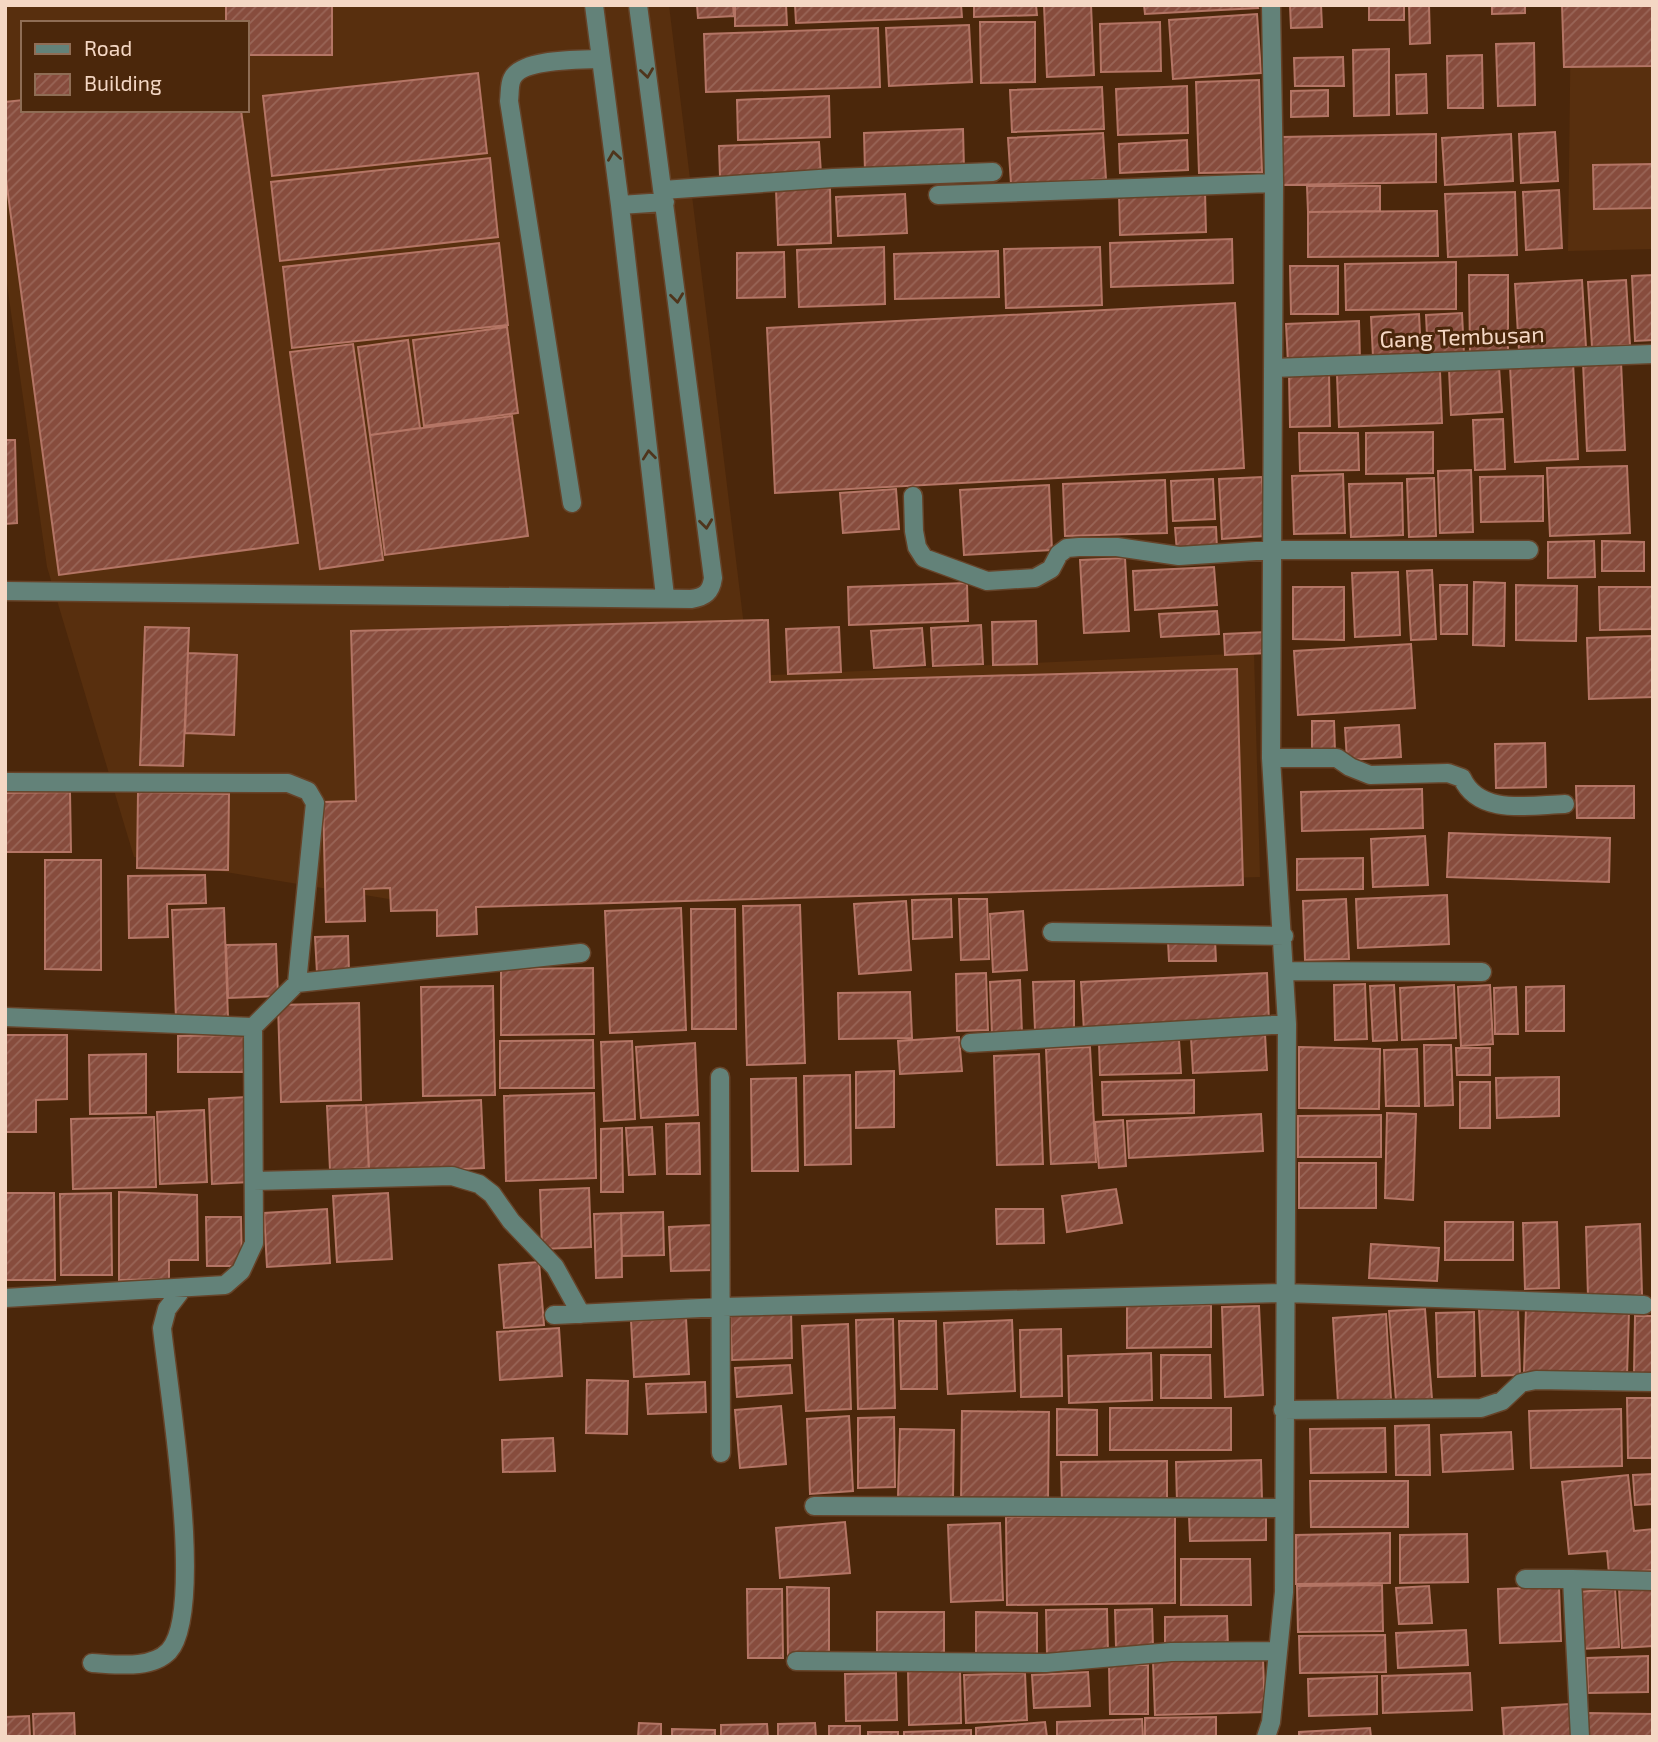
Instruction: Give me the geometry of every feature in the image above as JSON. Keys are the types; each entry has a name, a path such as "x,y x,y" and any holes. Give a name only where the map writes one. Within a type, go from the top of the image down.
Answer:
{"street":[{"path":"594,5 665,596"},
{"path":"5,592 211,596 702,597 709,592 713,578 638,5"},
{"path":"1266,1737 1271,1722 1284,1592 1287,1024 1284,936 1271,758 1274,183 1271,5"},
{"path":"572,503 509,101 512,79 518,72 547,62 601,59"},
{"path":"620,205 664,196 833,178 993,172"},
{"path":"938,195 1274,183"},
{"name":"Gang Tembusan","path":"1273,368 1653,354"},
{"path":"913,496 914,531 917,547 924,558 987,581 1035,578 1051,569 1059,554 1068,548 1117,547 1179,556 1272,550 1529,550"},
{"path":"1271,758 1337,758 1370,775 1448,773 1462,778 1467,791 1476,799 1500,805 1565,804"},
{"path":"5,782 288,783 308,792 316,803 297,983"},
{"path":"1052,932 1284,936"},
{"path":"5,1298 225,1285 241,1270 254,1243 253,1027 297,983 581,953"},
{"path":"1286,971 1482,972"},
{"path":"5,1017 253,1027"},
{"path":"970,1043 1287,1024"},
{"path":"720,1077 721,1453"},
{"path":"254,1181 452,1176 472,1181 492,1194 511,1221 555,1268 581,1314"},
{"path":"92,1663 132,1665 156,1660 168,1652 179,1636 185,1606 185,1548 162,1328 167,1310 183,1287"},
{"path":"554,1315 722,1307 1284,1293 1644,1305"},
{"path":"1283,1410 1481,1408 1502,1401 1521,1383 1536,1380 1653,1382"},
{"path":"814,1506 1284,1508"},
{"path":"1525,1579 1653,1581"},
{"path":"1572,1579 1580,1737"},
{"path":"796,1661 1046,1663 1171,1652 1278,1651"}],"shaded area":[{"path":"5,5 669,5 750,676 1254,653 1260,877 413,903 134,857 47,567 5,270"},
{"path":"1571,5 1653,5 1653,249 1568,251"}],"building":[{"path":"226,5 332,5 332,55 248,55 248,21 226,21"},
{"path":"697,5 733,5 734,16 698,18"},
{"path":"735,5 786,5 787,25 735,26"},
{"path":"795,5 961,5 962,17 796,23"},
{"path":"974,5 1036,5 1037,15 974,17"},
{"path":"1044,5 1091,5 1094,75 1047,77"},
{"path":"1144,5 1257,5 1258,8 1145,14"},
{"path":"1290,5 1321,5 1322,27 1291,28"},
{"path":"1369,5 1404,5 1404,20 1369,20"},
{"path":"1409,5 1429,5 1430,43 1410,44"},
{"path":"1492,5 1525,5 1525,13 1492,14"},
{"path":"1562,5 1653,5 1653,66 1564,67"},
{"path":"1257,14 1261,73 1173,79 1169,20"},
{"path":"980,22 1035,22 1035,82 981,83"},
{"path":"1160,22 1161,71 1101,72 1100,24"},
{"path":"969,25 972,82 889,86 886,28"},
{"path":"878,28 880,87 706,92 704,34"},
{"path":"1534,43 1535,105 1498,106 1496,44"},
{"path":"1389,49 1389,115 1354,116 1353,50"},
{"path":"1482,55 1483,108 1448,108 1447,56"},
{"path":"1343,57 1344,86 1295,86 1294,58"},
{"path":"478,73 487,153 272,176 263,96"},
{"path":"1426,74 1427,113 1397,114 1396,75"},
{"path":"1259,80 1262,172 1199,173 1196,82"},
{"path":"1187,86 1188,133 1118,135 1116,89"},
{"path":"1102,87 1104,129 1012,132 1010,90"},
{"path":"1328,90 1328,116 1291,117 1291,91"},
{"path":"829,96 830,137 738,140 737,100"},
{"path":"21,100 21,112 241,112 298,543 59,575 5,172 5,102"},
{"path":"963,129 964,169 865,172 864,133"},
{"path":"1555,132 1558,181 1521,183 1519,134"},
{"path":"1103,133 1106,179 1011,184 1008,138"},
{"path":"1436,134 1436,182 1282,185 1281,137"},
{"path":"1511,134 1513,181 1445,185 1442,138"},
{"path":"1187,140 1188,170 1120,173 1119,144"},
{"path":"819,142 821,174 720,177 719,146"},
{"path":"490,158 498,237 280,261 271,182"},
{"path":"1653,164 1653,208 1594,209 1593,165"},
{"path":"1307,186 1380,186 1380,211 1308,212"},
{"path":"830,188 831,243 778,245 776,189"},
{"path":"1559,190 1562,248 1526,250 1523,192"},
{"path":"1205,191 1206,232 1120,235 1119,194"},
{"path":"1515,192 1517,255 1448,257 1445,194"},
{"path":"905,194 907,233 838,236 836,197"},
{"path":"1437,211 1438,256 1308,257 1308,212"},
{"path":"1232,239 1233,283 1111,287 1110,243"},
{"path":"499,243 508,325 292,348 283,267"},
{"path":"884,247 885,304 799,307 797,250"},
{"path":"1100,247 1102,305 1006,308 1004,249"},
{"path":"998,251 999,297 895,299 894,254"},
{"path":"784,252 785,297 737,298 737,253"},
{"path":"1456,262 1456,309 1346,310 1345,264"},
{"path":"1290,266 1338,266 1338,314 1291,314"},
{"path":"1469,275 1508,275 1508,352 1470,352"},
{"path":"1653,275 1653,340 1635,341 1632,276"},
{"path":"1582,280 1586,347 1519,351 1515,284"},
{"path":"1626,280 1630,345 1592,347 1588,282"},
{"path":"1235,303 1244,468 775,493 767,328"},
{"path":"1462,313 1464,354 1428,356 1426,315"},
{"path":"1419,314 1421,354 1373,357 1371,317"},
{"path":"1359,321 1360,361 1288,363 1286,324"},
{"path":"507,327 518,413 424,426 413,340"},
{"path":"408,340 420,428 370,435 358,347"},
{"path":"353,344 383,560 320,569 290,352"},
{"path":"1573,362 1578,459 1515,462 1510,366"},
{"path":"1621,362 1625,450 1587,451 1583,363"},
{"path":"1499,367 1502,412 1451,415 1449,369"},
{"path":"1440,371 1442,423 1339,427 1337,375"},
{"path":"1329,372 1330,426 1290,427 1289,373"},
{"path":"512,416 528,536 385,555 370,435"},
{"path":"1503,419 1505,469 1475,470 1473,420"},
{"path":"1433,432 1433,473 1366,474 1366,433"},
{"path":"1299,433 1358,433 1359,470 1300,471"},
{"path":"5,440 15,440 17,523 5,524"},
{"path":"1627,466 1630,533 1550,536 1547,468"},
{"path":"1471,470 1473,532 1440,533 1438,471"},
{"path":"1343,474 1345,533 1294,534 1292,476"},
{"path":"1543,476 1543,521 1481,522 1480,477"},
{"path":"1262,477 1265,536 1222,539 1219,479"},
{"path":"1434,478 1436,536 1409,537 1407,479"},
{"path":"1213,479 1215,519 1173,521 1171,481"},
{"path":"1165,480 1167,533 1065,536 1063,484"},
{"path":"1402,483 1403,535 1351,537 1349,484"},
{"path":"1049,485 1052,550 964,555 960,490"},
{"path":"896,489 899,529 843,533 840,493"},
{"path":"1216,527 1217,549 1177,552 1175,528"},
{"path":"1594,541 1595,577 1548,578 1548,542"},
{"path":"1602,541 1644,542 1644,571 1602,571"},
{"path":"1125,558 1129,631 1084,633 1080,560"},
{"path":"1214,567 1217,605 1135,610 1133,571"},
{"path":"1432,570 1436,639 1411,640 1407,571"},
{"path":"1398,572 1400,635 1355,637 1352,573"},
{"path":"1474,582 1505,583 1504,646 1473,645"},
{"path":"967,583 968,621 849,625 848,587"},
{"path":"1440,585 1467,585 1467,634 1441,634"},
{"path":"1516,585 1577,586 1576,641 1516,640"},
{"path":"1293,587 1344,587 1344,640 1293,639"},
{"path":"1599,587 1653,587 1653,629 1600,630"},
{"path":"1217,611 1219,634 1161,637 1159,614"},
{"path":"768,620 770,682 1237,669 1243,885 476,907 477,934 437,936 437,910 391,911 390,888 364,889 365,921 326,922 323,802 356,801 351,631"},
{"path":"1036,621 1037,664 993,665 992,622"},
{"path":"981,625 983,664 933,666 931,628"},
{"path":"145,627 189,628 183,766 140,765"},
{"path":"839,627 841,672 788,674 786,629"},
{"path":"922,628 925,665 874,668 871,631"},
{"path":"1267,632 1268,653 1225,655 1224,634"},
{"path":"1653,636 1653,697 1589,699 1587,638"},
{"path":"1411,644 1415,708 1298,715 1294,651"},
{"path":"188,653 237,655 234,735 185,733"},
{"path":"1312,721 1334,721 1335,752 1312,752"},
{"path":"1399,725 1401,757 1347,760 1345,728"},
{"path":"1545,743 1546,787 1496,788 1495,744"},
{"path":"1576,786 1634,786 1634,818 1577,818"},
{"path":"1422,789 1423,828 1302,831 1301,792"},
{"path":"70,792 71,852 5,852 5,793"},
{"path":"138,792 229,794 228,870 137,868"},
{"path":"1449,833 1610,838 1609,882 1447,877"},
{"path":"1425,836 1428,885 1373,887 1371,839"},
{"path":"1363,858 1363,889 1297,890 1297,859"},
{"path":"45,860 101,860 101,970 45,969"},
{"path":"205,875 206,903 167,904 168,937 129,938 128,876"},
{"path":"1447,895 1449,944 1358,948 1356,899"},
{"path":"951,899 952,937 913,939 912,900"},
{"path":"959,899 987,899 989,959 961,960"},
{"path":"1346,899 1349,959 1305,960 1303,901"},
{"path":"906,901 911,970 859,974 854,904"},
{"path":"800,905 805,1063 747,1065 743,906"},
{"path":"224,908 228,1017 176,1019 172,910"},
{"path":"681,908 686,1030 610,1033 605,911"},
{"path":"691,909 735,909 736,1029 692,1029"},
{"path":"1023,911 1027,970 993,972 990,914"},
{"path":"348,936 349,972 317,973 315,937"},
{"path":"1215,940 1216,961 1169,961 1168,941"},
{"path":"276,944 278,996 228,998 226,945"},
{"path":"593,968 594,1034 501,1035 501,969"},
{"path":"986,973 988,1030 957,1031 956,974"},
{"path":"1267,973 1269,1022 1084,1031 1081,982"},
{"path":"1020,980 1022,1034 992,1035 990,982"},
{"path":"1074,981 1074,1030 1035,1030 1033,982"},
{"path":"1365,984 1367,1039 1335,1040 1334,985"},
{"path":"1394,985 1397,1040 1373,1041 1370,986"},
{"path":"1454,985 1456,1038 1402,1040 1400,988"},
{"path":"1490,985 1493,1044 1461,1046 1458,987"},
{"path":"493,986 495,1095 423,1096 421,987"},
{"path":"1564,986 1564,1031 1526,1031 1526,987"},
{"path":"1516,987 1518,1034 1495,1034 1494,988"},
{"path":"910,992 912,1038 839,1039 838,993"},
{"path":"359,1003 361,1100 281,1102 278,1005"},
{"path":"1265,1034 1267,1070 1193,1073 1191,1038"},
{"path":"5,1035 67,1035 67,1099 36,1100 36,1132 5,1132"},
{"path":"244,1035 244,1072 178,1072 178,1036"},
{"path":"959,1037 962,1071 900,1074 898,1041"},
{"path":"593,1040 594,1088 500,1088 500,1041"},
{"path":"1179,1040 1181,1073 1100,1075 1099,1042"},
{"path":"632,1041 635,1119 604,1121 601,1042"},
{"path":"695,1043 698,1115 641,1118 636,1047"},
{"path":"1424,1045 1451,1045 1453,1105 1425,1106"},
{"path":"1090,1047 1096,1162 1051,1164 1046,1049"},
{"path":"1299,1047 1380,1049 1379,1109 1299,1108"},
{"path":"1456,1048 1490,1048 1490,1075 1457,1075"},
{"path":"1417,1049 1419,1106 1386,1106 1384,1050"},
{"path":"146,1054 146,1113 90,1114 89,1055"},
{"path":"1039,1054 1043,1164 997,1165 994,1056"},
{"path":"894,1071 894,1127 856,1128 856,1072"},
{"path":"850,1075 851,1164 805,1165 804,1076"},
{"path":"1559,1077 1559,1116 1497,1118 1496,1078"},
{"path":"796,1078 798,1171 752,1171 751,1079"},
{"path":"1194,1080 1194,1113 1103,1115 1102,1082"},
{"path":"1460,1082 1490,1082 1490,1128 1460,1128"},
{"path":"594,1093 596,1178 506,1181 504,1096"},
{"path":"247,1097 250,1182 212,1184 209,1099"},
{"path":"481,1100 484,1168 369,1173 366,1105"},
{"path":"366,1105 369,1168 330,1170 327,1106"},
{"path":"204,1110 207,1182 160,1184 157,1112"},
{"path":"1387,1113 1416,1114 1413,1200 1385,1198"},
{"path":"1261,1114 1263,1151 1129,1158 1127,1121"},
{"path":"1381,1115 1381,1157 1298,1157 1298,1116"},
{"path":"154,1117 156,1187 73,1189 71,1119"},
{"path":"1123,1120 1126,1166 1099,1168 1095,1122"},
{"path":"699,1123 700,1174 667,1174 666,1124"},
{"path":"652,1127 655,1174 629,1175 626,1128"},
{"path":"622,1128 623,1192 601,1192 601,1129"},
{"path":"1299,1163 1376,1163 1376,1208 1299,1208"},
{"path":"589,1188 591,1247 542,1249 540,1190"},
{"path":"1116,1189 1122,1223 1067,1232 1062,1196"},
{"path":"119,1192 197,1195 198,1260 169,1260 169,1279 119,1280"},
{"path":"5,1193 54,1193 55,1280 5,1280"},
{"path":"111,1193 112,1275 61,1275 60,1194"},
{"path":"388,1193 392,1259 337,1262 333,1196"},
{"path":"327,1209 330,1263 267,1267 264,1213"},
{"path":"996,1209 1043,1209 1044,1243 997,1244"},
{"path":"663,1212 664,1255 622,1256 621,1213"},
{"path":"621,1213 622,1277 596,1278 594,1214"},
{"path":"206,1217 241,1217 242,1266 207,1266"},
{"path":"1445,1222 1513,1222 1513,1260 1445,1260"},
{"path":"1557,1222 1559,1288 1525,1289 1523,1223"},
{"path":"1640,1224 1642,1295 1588,1297 1586,1227"},
{"path":"712,1225 714,1270 671,1271 669,1227"},
{"path":"1371,1244 1439,1248 1437,1281 1369,1278"},
{"path":"539,1262 544,1325 504,1328 499,1265"},
{"path":"1211,1305 1211,1347 1127,1348 1127,1306"},
{"path":"1259,1306 1263,1395 1225,1397 1222,1307"},
{"path":"1526,1307 1629,1311 1627,1376 1524,1372"},
{"path":"1518,1308 1520,1375 1482,1376 1479,1309"},
{"path":"1425,1309 1432,1399 1396,1401 1389,1311"},
{"path":"791,1310 792,1358 732,1360 730,1313"},
{"path":"1474,1312 1475,1376 1438,1377 1436,1313"},
{"path":"1386,1314 1391,1399 1338,1403 1333,1318"},
{"path":"1635,1316 1653,1316 1653,1374 1634,1374"},
{"path":"686,1318 689,1374 634,1377 631,1321"},
{"path":"893,1319 895,1408 858,1409 856,1320"},
{"path":"1012,1320 1015,1391 948,1394 944,1323"},
{"path":"899,1321 936,1321 937,1389 901,1389"},
{"path":"848,1324 851,1409 806,1411 802,1326"},
{"path":"559,1328 562,1376 500,1380 497,1332"},
{"path":"1061,1329 1062,1396 1021,1397 1020,1330"},
{"path":"1151,1353 1152,1400 1069,1403 1068,1356"},
{"path":"1161,1355 1210,1355 1211,1398 1161,1398"},
{"path":"790,1365 792,1393 737,1397 735,1368"},
{"path":"587,1380 628,1381 627,1434 586,1433"},
{"path":"705,1382 706,1412 648,1414 646,1384"},
{"path":"1627,1398 1653,1398 1653,1458 1628,1458"},
{"path":"781,1406 786,1464 740,1468 735,1410"},
{"path":"1110,1408 1231,1408 1231,1450 1110,1450"},
{"path":"1057,1409 1097,1410 1097,1455 1057,1455"},
{"path":"1621,1409 1622,1466 1531,1468 1529,1411"},
{"path":"962,1411 1049,1412 1048,1504 961,1503"},
{"path":"849,1416 853,1491 810,1494 807,1419"},
{"path":"894,1417 895,1487 858,1488 858,1418"},
{"path":"1429,1425 1430,1475 1396,1475 1395,1426"},
{"path":"1385,1428 1386,1472 1311,1473 1310,1429"},
{"path":"900,1429 954,1430 953,1498 898,1497"},
{"path":"1511,1432 1513,1469 1443,1472 1441,1435"},
{"path":"553,1438 555,1471 503,1472 502,1440"},
{"path":"1261,1460 1262,1500 1177,1503 1176,1462"},
{"path":"1167,1461 1167,1503 1062,1504 1061,1462"},
{"path":"1653,1474 1653,1504 1635,1505 1633,1475"},
{"path":"1628,1475 1634,1531 1653,1529 1653,1570 1609,1574 1607,1551 1569,1554 1562,1482"},
{"path":"1310,1481 1408,1481 1408,1527 1311,1527"},
{"path":"1266,1514 1266,1540 1190,1541 1189,1516"},
{"path":"1175,1515 1175,1603 1007,1605 1006,1517"},
{"path":"845,1522 850,1573 780,1578 776,1528"},
{"path":"1000,1523 1003,1600 951,1602 948,1525"},
{"path":"1390,1533 1390,1583 1296,1584 1296,1535"},
{"path":"1467,1534 1468,1582 1400,1583 1400,1535"},
{"path":"1181,1559 1250,1559 1251,1605 1181,1605"},
{"path":"1382,1585 1383,1631 1298,1632 1297,1586"},
{"path":"1429,1586 1432,1623 1399,1624 1396,1588"},
{"path":"1653,1586 1653,1646 1622,1648 1619,1588"},
{"path":"787,1587 829,1588 829,1658 788,1657"},
{"path":"1559,1587 1561,1641 1500,1643 1498,1589"},
{"path":"747,1589 782,1589 783,1658 748,1658"},
{"path":"1615,1589 1619,1647 1581,1649 1578,1592"},
{"path":"1107,1609 1108,1652 1047,1654 1046,1610"},
{"path":"1152,1609 1153,1647 1116,1647 1115,1610"},
{"path":"877,1612 944,1612 944,1658 877,1658"},
{"path":"976,1612 1037,1613 1037,1658 976,1657"},
{"path":"1227,1616 1228,1647 1165,1648 1165,1617"},
{"path":"1466,1630 1468,1665 1398,1668 1396,1633"},
{"path":"1385,1635 1386,1672 1300,1673 1299,1636"},
{"path":"1648,1656 1648,1692 1588,1693 1587,1658"},
{"path":"1263,1659 1265,1712 1155,1715 1153,1662"},
{"path":"1109,1665 1148,1665 1148,1714 1110,1714"},
{"path":"960,1669 961,1723 909,1725 908,1670"},
{"path":"1088,1672 1090,1706 1034,1708 1032,1675"},
{"path":"896,1673 897,1720 846,1721 845,1674"},
{"path":"1025,1673 1027,1720 966,1723 964,1675"},
{"path":"1470,1673 1472,1710 1383,1713 1382,1676"},
{"path":"1377,1676 1377,1714 1309,1716 1308,1679"},
{"path":"1570,1704 1573,1737 1504,1737 1502,1708"},
{"path":"74,1713 75,1737 34,1737 33,1714"},
{"path":"1587,1713 1653,1714 1653,1737 1587,1737"},
{"path":"29,1716 30,1737 5,1737 5,1717"},
{"path":"1216,1717 1216,1737 1145,1737 1145,1718"},
{"path":"1142,1719 1143,1737 1057,1737 1057,1722"},
{"path":"1045,1722 1047,1737 976,1737 976,1728"},
{"path":"639,1723 661,1724 661,1737 638,1737"},
{"path":"815,1723 816,1737 778,1737 778,1724"},
{"path":"767,1724 768,1737 721,1737 721,1725"},
{"path":"829,1726 860,1726 860,1737 829,1737"},
{"path":"1370,1728 1371,1737 1299,1737 1299,1732"},
{"path":"672,1729 715,1730 715,1737 672,1737"},
{"path":"971,1730 971,1737 904,1737 904,1732"},
{"path":"868,1732 898,1732 898,1737 868,1737"}]}
